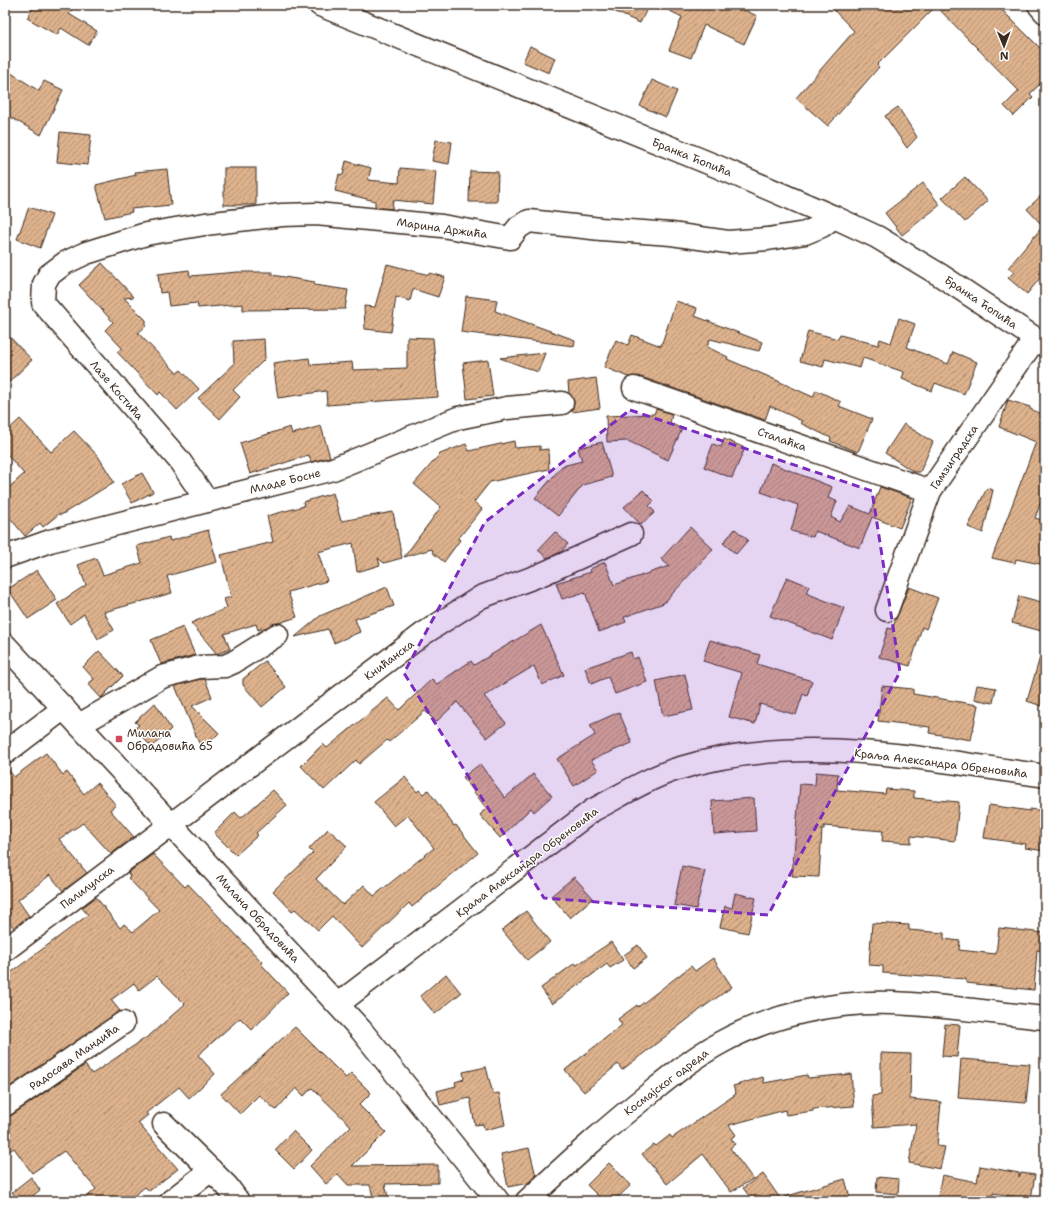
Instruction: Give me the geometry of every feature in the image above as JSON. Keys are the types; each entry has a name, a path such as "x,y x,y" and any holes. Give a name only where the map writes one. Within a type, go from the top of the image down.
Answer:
{"street":[{"name":"Бранка Ћопића","path":"320,5 716,166 877,237 940,275 1040,342"},
{"path":"1039,5 1045,12"},
{"name":"Марина Држића","path":"49,275 65,263 86,253 146,234 205,224 282,215 316,214 442,226 510,238 519,227 529,222 671,234 728,242 805,233 822,226 834,217"},
{"name":"Лазе Костића","path":"49,275 44,284 43,303 179,460 207,501"},
{"name":"Гамзиградска","path":"887,610 930,491 1040,342"},
{"name":"Сталаћка","path":"634,388 930,491"},
{"name":"Младе Босне","path":"5,557 50,541 333,469 458,418 507,408 562,403"},
{"name":"Книћанска","path":"170,824 423,634 481,597 540,575 631,534"},
{"path":"79,725 162,677 199,667 211,668 234,662 277,635"},
{"name":"Милана Обрадовића","path":"5,645 362,1030 498,1201"},
{"path":"5,752 64,708"},
{"name":"Краља Александра Обреновића","path":"338,1004 593,810 676,770 717,758 776,752 865,752 1045,776"},
{"name":"Палилулска","path":"5,950 170,824"},
{"name":"Космајског одреда","path":"526,1201 610,1125 682,1068 720,1043 763,1023 798,1013 836,1006 891,1003 1045,1018"},
{"name":"Радосава Мандића","path":"5,1105 123,1023"},
{"path":"164,1124 227,1186 238,1201"},
{"path":"171,1201 211,1170"}],"highlighted area":[{"path":"630,410 872,491 900,672 768,915 544,898 404,673 485,522"}],"building":[{"path":"35,5 75,5 69,14 97,31 88,45 61,28 57,35 27,18"},
{"path":"600,5 649,5 640,23"},
{"path":"658,5 734,5 757,16 744,44 704,25 691,58 669,50 682,17"},
{"path":"829,5 997,5 1045,53 1045,79 1030,94 1033,97 1014,116 1004,106 1019,91 936,6 877,65 879,67 828,126 796,98 854,31"},
{"path":"530,46 555,58 549,73 523,62"},
{"path":"5,69 39,91 44,81 63,90 41,135 5,114"},
{"path":"652,80 677,91 666,117 640,106"},
{"path":"898,107 917,137 907,148 885,116"},
{"path":"60,132 91,135 88,165 57,162"},
{"path":"436,140 452,142 449,164 432,161"},
{"path":"346,161 371,168 368,180 399,183 400,168 436,171 433,204 393,200 392,209 375,207 375,201 335,191 339,174 343,175"},
{"path":"224,168 256,168 256,205 224,205"},
{"path":"167,169 171,205 131,209 132,212 105,218 96,185 136,175 135,172"},
{"path":"470,171 498,172 497,202 469,202"},
{"path":"965,177 988,201 965,222 942,198"},
{"path":"923,183 940,205 902,235 885,213"},
{"path":"1045,192 1045,272 1027,294 1008,278 1014,272 1008,268 1043,226 1027,209"},
{"path":"29,207 52,215 40,248 17,239"},
{"path":"102,263 134,297 124,298 146,320 146,326 138,333 177,373 181,370 199,389 177,410 160,392 158,395 117,352 122,348 105,330 113,322 79,285"},
{"path":"387,264 429,275 430,273 445,277 438,297 413,289 410,301 396,297 391,332 365,329 364,306 375,307"},
{"path":"189,270 190,276 238,272 272,272 272,275 315,282 314,285 348,290 345,309 243,310 243,304 198,308 197,303 169,306 167,292 160,293 158,274"},
{"path":"466,296 497,300 495,311 575,340 574,346 461,332"},
{"path":"676,301 697,308 695,316 762,342 759,351 710,339 707,347 728,357 727,359 813,397 816,390 841,402 839,406 872,419 858,452 830,441 831,438 800,423 802,421 770,406 765,420 638,376 628,377 604,367 616,340 628,345 632,335 661,346"},
{"path":"899,318 915,324 907,347 948,364 953,352 977,362 964,394 935,383 932,391 902,379 904,372 863,358 860,368 825,359 823,367 800,361 808,331 838,339 840,335 878,345 880,339 891,343"},
{"path":"5,332 32,360 5,386"},
{"path":"407,337 433,338 438,397 327,405 326,391 278,398 273,363 309,358 310,365 352,362 353,370 407,368"},
{"path":"264,339 265,359 233,390 240,397 220,419 198,398 234,364 233,341"},
{"path":"545,353 538,372 500,358"},
{"path":"488,360 493,396 467,399 463,363"},
{"path":"596,378 600,408 572,412 574,401 569,393 568,382"},
{"path":"1008,400 1030,407 1030,409 1045,415 1045,491 1035,518 1045,521 1045,565 1016,559 1015,563 992,558 1036,442 999,427"},
{"path":"656,409 672,414 670,423 682,429 668,460 628,441 607,442 606,416 654,414"},
{"path":"20,419 51,452 74,431 98,456 114,482 61,515 59,514 43,527 40,523 25,536 5,512 5,491 24,474 5,452 5,433"},
{"path":"904,424 933,442 920,472 914,472 885,453"},
{"path":"321,426 330,457 311,462 309,455 250,474 240,443 290,427 292,434"},
{"path":"724,439 745,448 732,478 704,467 713,444 721,447"},
{"path":"514,441 515,448 540,446 540,450 548,449 549,469 490,482 474,502 482,509 458,539 460,540 444,562 433,553 432,549 404,557 441,507 414,484 440,454 466,444 469,451"},
{"path":"602,442 612,477 583,485 558,516 535,498 562,466 582,461 578,448"},
{"path":"771,463 832,487 828,498 837,501 831,517 840,522 850,506 870,514 880,487 912,498 900,528 872,517 860,548 815,531 813,537 791,531 798,505 761,492"},
{"path":"142,473 153,492 132,503 121,484"},
{"path":"987,488 993,490 983,533 968,527"},
{"path":"643,490 654,501 649,506 655,512 641,525 624,507"},
{"path":"333,493 341,521 393,512 402,558 384,563 378,558 380,565 357,572 353,543 318,552 327,581 288,592 297,617 258,630 256,624 224,634 230,649 217,654 191,623 227,608 224,599 231,597 221,555 273,542 267,516 304,506 303,502"},
{"path":"690,527 713,549 664,603 624,617 626,622 599,632 585,592 562,599 556,583 591,572 590,569 605,562 614,585 669,566 661,559"},
{"path":"735,529 748,540 736,554 723,543"},
{"path":"208,530 217,562 167,576 172,593 104,612 114,630 98,639 84,614 70,624 57,604 86,585 78,565 96,558 103,575 142,563 137,546 169,537 170,541"},
{"path":"555,532 568,544 561,552 547,558 538,550"},
{"path":"37,570 57,600 28,619 8,589"},
{"path":"787,577 809,586 806,593 844,608 832,640 770,616"},
{"path":"387,587 394,606 355,619 360,632 334,643 328,629 295,637 320,616"},
{"path":"909,587 938,598 926,629 922,627 910,666 879,657 888,628 892,629"},
{"path":"1019,596 1045,603 1045,632 1012,623"},
{"path":"541,625 564,675 542,685 534,666 484,696 506,723 487,738 457,702 436,722 425,711 389,742 387,740 359,764 356,760 324,790 301,766 323,744 327,748 388,698 399,710 432,679 437,684 471,661 474,665"},
{"path":"183,627 195,655 161,664 151,640"},
{"path":"710,640 760,655 757,664 812,681 807,696 803,694 796,715 760,704 755,724 729,717 742,673 703,661"},
{"path":"99,651 123,676 101,698 88,684 94,679 83,667"},
{"path":"631,652 633,659 638,657 647,682 615,694 608,677 591,684 585,668"},
{"path":"1041,654 1045,655 1045,707 1027,701"},
{"path":"265,661 286,687 262,707 243,685 243,679"},
{"path":"685,674 693,710 663,716 656,681"},
{"path":"205,679 212,697 192,706 219,733 202,750 175,686"},
{"path":"977,685 996,688 993,703 974,699"},
{"path":"882,686 913,689 913,694 978,705 971,740 929,733 930,727 878,721"},
{"path":"155,703 171,729 152,747 134,729 139,725 135,722"},
{"path":"619,712 632,743 591,760 598,770 574,786 557,759 595,735 590,725"},
{"path":"46,753 63,775 67,772 84,794 97,783 116,805 110,810 134,837 111,854 83,823 59,839 87,873 63,891 50,875 18,900 29,916 14,928 5,917 5,765 14,777"},
{"path":"480,764 505,798 533,774 552,796 534,812 531,808 500,838 480,815 486,808 463,777"},
{"path":"816,772 838,774 837,790 885,794 886,789 914,791 914,798 959,802 955,841 911,836 911,843 882,841 883,831 824,826 824,829 822,829 819,877 792,876 800,784 815,785"},
{"path":"405,777 417,792 419,790 423,794 428,790 454,826 456,825 478,853 412,907 409,903 362,948 332,916 318,930 295,909 292,911 273,891 313,853 309,849 328,829 347,846 316,879 343,905 364,885 374,896 434,848 408,815 394,826 374,802"},
{"path":"273,790 287,805 256,833 258,835 236,855 214,833 235,812 241,818"},
{"path":"754,798 756,831 714,834 712,801"},
{"path":"989,805 1030,811 1030,809 1045,811 1045,851 1025,848 1026,844 984,838"},
{"path":"153,854 185,887 188,884 263,963 261,964 288,993 252,1030 240,1018 198,1055 215,1074 189,1098 179,1087 146,1113 148,1115 138,1123 178,1169 149,1191 145,1187 127,1201 82,1201 96,1189 64,1151 32,1173 14,1148 5,1154 5,1117 12,1115 85,1065 92,1074 150,1035 185,1004 157,976 139,990 134,983 111,1000 120,1011 5,1090 5,977 88,915 82,908 96,897 120,928 124,924 133,932 159,910 128,878 130,876 128,873"},
{"path":"682,866 705,871 696,909 674,905"},
{"path":"574,877 593,898 570,918 551,896"},
{"path":"735,893 756,898 748,933 720,927 725,906 732,908"},
{"path":"526,911 550,942 527,960 502,930"},
{"path":"872,923 909,925 909,930 944,933 944,939 960,941 959,950 996,954 999,928 1045,933 1045,951 1037,950 1034,990 966,983 966,979 883,973 883,966 869,965"},
{"path":"611,942 623,960 610,968 607,964 552,1004 541,988 575,963 577,965"},
{"path":"638,945 647,958 633,968 624,955"},
{"path":"713,958 732,987 622,1070 618,1064 584,1092 565,1070 622,1025 618,1019 637,1005 638,1007 691,966 695,971"},
{"path":"446,974 461,993 435,1014 420,996"},
{"path":"945,1024 960,1025 957,1057 942,1056"},
{"path":"295,1027 346,1078 351,1073 371,1093 359,1105 386,1132 352,1166 438,1165 438,1183 385,1184 389,1201 374,1201 370,1185 348,1185 338,1174 326,1184 310,1166 351,1126 312,1088 304,1096 296,1088 276,1110 259,1095 240,1114 221,1094"},
{"path":"881,1053 911,1054 910,1099 941,1102 937,1146 945,1147 940,1169 909,1163 916,1124 874,1127 872,1096 881,1095"},
{"path":"961,1059 1030,1064 1026,1103 958,1098"},
{"path":"486,1067 493,1094 499,1093 505,1125 484,1130 483,1124 475,1125 470,1098 440,1105 437,1091 456,1086 455,1082 464,1079 463,1072"},
{"path":"851,1074 854,1106 813,1109 813,1111 786,1115 785,1110 729,1125 736,1135 731,1138 735,1144 730,1148 753,1179 731,1192 703,1154 667,1184 642,1154 654,1144 656,1146 670,1135 672,1138 736,1094 733,1086 763,1077 764,1083 807,1075 808,1078"},
{"path":"293,1131 312,1150 294,1169 275,1150"},
{"path":"529,1148 536,1176 528,1183 508,1187 501,1154"},
{"path":"609,1163 631,1185 614,1201 603,1201 587,1185"},
{"path":"980,1166 1019,1173 1019,1177 1021,1173 1035,1175 1031,1199 993,1193 993,1196 989,1195 987,1201 940,1201 941,1198 938,1197 942,1175 977,1182"},
{"path":"763,1174 782,1201 753,1201 743,1188"},
{"path":"31,1177 40,1190 26,1201 19,1201 12,1192"},
{"path":"877,1177 899,1179 898,1194 876,1192"},
{"path":"845,1179 851,1201 785,1201 784,1197"}],"place":[{"name":"Милана Обрадовића 65","path":"119,739"}]}
